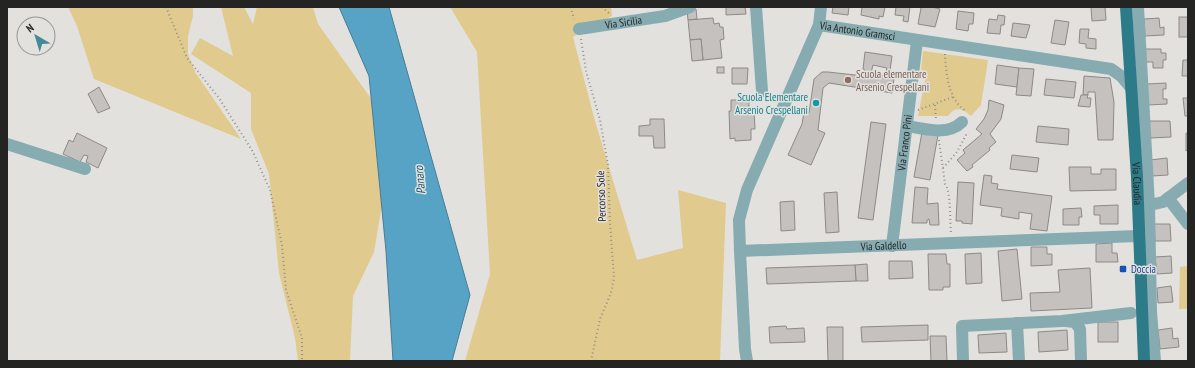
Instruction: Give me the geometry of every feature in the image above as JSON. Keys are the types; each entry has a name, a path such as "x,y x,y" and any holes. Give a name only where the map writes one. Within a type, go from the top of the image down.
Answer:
{"main road":[{"name":"Via Claudia","path":"1132,9 1129,58 1144,207 1138,236 1144,361"}],"street":[{"name":"Via Sicilia","path":"579,30 665,16 690,7"},
{"path":"756,7 762,91"},
{"path":"819,26 821,7"},
{"path":"1132,9 1155,361"},
{"name":"Via Antonio Gramsci","path":"740,251 739,220 747,190 819,26 1111,70"},
{"name":"Via Franco Pini","path":"892,246 918,41"},
{"path":"1129,58 1111,70 1122,76 1131,88"},
{"path":"907,126 938,130 952,128 966,121"},
{"path":"7,144 86,169"},
{"path":"1144,207 1163,202 1188,183"},
{"path":"1168,198 1188,224"},
{"name":"Via Galdello","path":"740,251 1138,236"},
{"path":"740,251 745,350 747,361"},
{"path":"963,361 962,326 1062,321 1131,313"},
{"path":"1062,321 1074,322 1080,329 1081,361"},
{"path":"1017,323 1019,361"}],"path":[{"path":"166,7 187,58 219,98 253,152 270,190 282,245 286,290 302,338 302,361"},
{"name":"Percorso Sole","path":"579,30 586,71 600,120 608,166 614,278 611,293 600,319 591,361"},
{"path":"943,168 957,152 966,121 954,96 947,76 947,45"},
{"path":"909,110 919,110 954,96"},
{"path":"934,105 944,184 947,186 948,193 951,243"}],"shaded area":[{"path":"68,7 193,7 193,16 188,36 188,54 195,72 241,139 94,79 77,26"},
{"path":"221,7 244,7 253,24 257,7 313,7 318,24 372,100 385,187 374,252 353,296 350,361 298,361 295,338 279,273 269,174 251,129 251,93 191,54 200,38 233,56"},
{"path":"450,7 611,7 612,16 573,37 595,121 637,260 683,248 678,190 726,203 720,361 465,361 490,274 477,52"},
{"path":"923,51 988,60 981,105 971,116 965,111 956,109 948,116 918,116 927,71 921,70"},
{"path":"1188,251 1188,309 1179,309 1180,267 1187,266"}],"water":[{"name":"Panaro","path":"339,7 389,7 470,295 452,361 393,361 386,251 369,76"}],"building":[{"path":"726,7 745,7 746,14 726,15"},
{"path":"833,7 849,7 848,15 832,13"},
{"path":"862,7 885,7 883,17 879,16 879,19 861,15"},
{"path":"896,7 910,7 908,22 903,21 904,16 895,15"},
{"path":"919,7 932,7 940,9 935,27 918,24 921,8"},
{"path":"1091,7 1105,7 1106,20 1092,21"},
{"path":"696,9 697,19 688,20 687,10"},
{"path":"958,11 974,13 973,24 969,24 968,31 956,29"},
{"path":"998,15 1005,16 1004,25 1001,25 1000,34 987,33 989,19 997,20"},
{"path":"1179,17 1188,17 1188,37 1179,37"},
{"path":"713,18 714,24 719,23 720,27 723,27 724,39 720,40 722,58 703,60 701,39 690,40 688,20"},
{"path":"1159,18 1160,28 1164,27 1164,35 1145,36 1144,19"},
{"path":"1055,20 1069,22 1065,45 1051,43"},
{"path":"1013,23 1030,25 1026,38 1011,36"},
{"path":"1080,29 1089,29 1088,38 1096,39 1096,49 1086,48 1086,44 1079,43"},
{"path":"701,39 703,60 692,61 690,40"},
{"path":"1145,49 1161,49 1161,53 1166,53 1166,60 1163,60 1163,68 1153,68 1153,62 1145,62"},
{"name":"Scuola Elementare Arsenio Crespellani","path":"865,52 892,56 889,78 894,79 892,93 829,83 823,88 818,130 825,133 811,165 788,155 802,124 804,112 809,113 814,79 822,72 864,76 865,70 863,69","holes":["873,65 887,68 885,76 871,73"]},
{"path":"1183,60 1188,60 1188,76 1182,76"},
{"path":"997,65 1019,68 1017,87 995,84"},
{"path":"717,67 724,67 724,73 717,73"},
{"path":"732,68 748,68 747,84 732,84"},
{"path":"1019,68 1034,69 1031,96 1016,95"},
{"path":"1084,76 1110,78 1114,102 1113,140 1098,140 1095,92 1088,92 1088,95 1083,95"},
{"path":"1046,79 1076,82 1074,98 1044,95"},
{"path":"1166,83 1166,89 1163,89 1163,99 1167,99 1167,104 1148,105 1147,84"},
{"path":"99,87 110,108 98,113 88,94"},
{"path":"1081,95 1088,95 1087,98 1091,98 1090,107 1078,106"},
{"path":"1183,98 1188,98 1188,116 1185,116"},
{"path":"731,100 749,100 749,108 754,108 755,129 751,129 751,140 735,141 735,138 730,139 729,111 731,111"},
{"path":"989,100 1004,105 1001,119 990,134 996,142 989,148 990,150 972,165 973,167 967,171 957,160 965,153 963,150 982,134 976,129 984,119 988,110"},
{"path":"650,119 664,119 665,148 654,148 653,136 639,136 639,126 650,125"},
{"path":"1149,121 1170,121 1171,137 1150,138"},
{"path":"871,122 886,124 873,220 858,218"},
{"path":"1038,126 1069,129 1068,145 1036,142"},
{"path":"922,132 938,135 930,180 914,177"},
{"path":"77,133 107,148 98,168 86,162 88,156 84,155 80,162 63,154 69,140 73,142"},
{"path":"1186,133 1188,133 1188,150 1186,151"},
{"path":"1012,155 1039,158 1037,172 1010,169"},
{"path":"1167,158 1168,175 1152,176 1150,160"},
{"path":"1069,167 1091,167 1091,174 1101,174 1101,169 1116,169 1116,190 1070,191"},
{"path":"984,175 992,176 991,183 998,184 997,189 1052,196 1047,231 1030,229 1032,214 1019,212 1019,219 1001,216 1002,208 980,205"},
{"path":"958,182 974,183 972,224 956,221"},
{"path":"915,187 928,188 927,204 938,203 939,225 930,225 929,219 927,220 927,223 912,223"},
{"path":"837,192 839,232 826,233 824,193"},
{"path":"794,201 795,230 781,231 780,202"},
{"path":"1118,205 1118,224 1100,224 1100,215 1094,215 1094,206"},
{"path":"1081,208 1082,217 1079,217 1079,225 1063,225 1063,209"},
{"path":"1154,224 1170,224 1171,241 1155,241"},
{"path":"1112,243 1112,253 1117,253 1118,262 1096,262 1096,244"},
{"path":"1031,247 1047,247 1047,254 1052,254 1052,265 1031,266"},
{"path":"1017,249 1022,299 1002,301 998,251"},
{"path":"981,253 982,283 966,284 965,254"},
{"path":"928,254 946,254 947,264 950,264 950,287 943,287 943,290 929,290"},
{"path":"1171,256 1172,273 1157,274 1155,257"},
{"path":"889,261 912,261 913,278 889,279"},
{"path":"867,264 868,281 856,281 855,265"},
{"path":"855,265 856,281 767,284 766,268"},
{"path":"1090,268 1092,308 1031,311 1030,293 1060,292 1058,270"},
{"path":"1171,286 1173,302 1158,303 1157,288"},
{"path":"1098,322 1118,322 1118,342 1098,342"},
{"path":"928,325 928,340 862,342 861,327"},
{"path":"786,326 787,329 804,328 805,342 770,343 769,327"},
{"path":"827,327 843,327 843,361 828,361"},
{"path":"1172,328 1173,339 1178,338 1179,347 1160,349 1158,330"},
{"path":"1067,330 1068,350 1039,352 1038,332"},
{"path":"1006,333 1007,352 979,353 978,335"},
{"path":"930,336 946,336 947,361 931,361"}],"place":[{"name":"Scuola elementare Arsenio Crespellani","path":"848,80"},
{"name":"Scuola Elementare Arsenio Crespellani","path":"816,103"},
{"name":"Doccia","path":"1123,269"}]}
